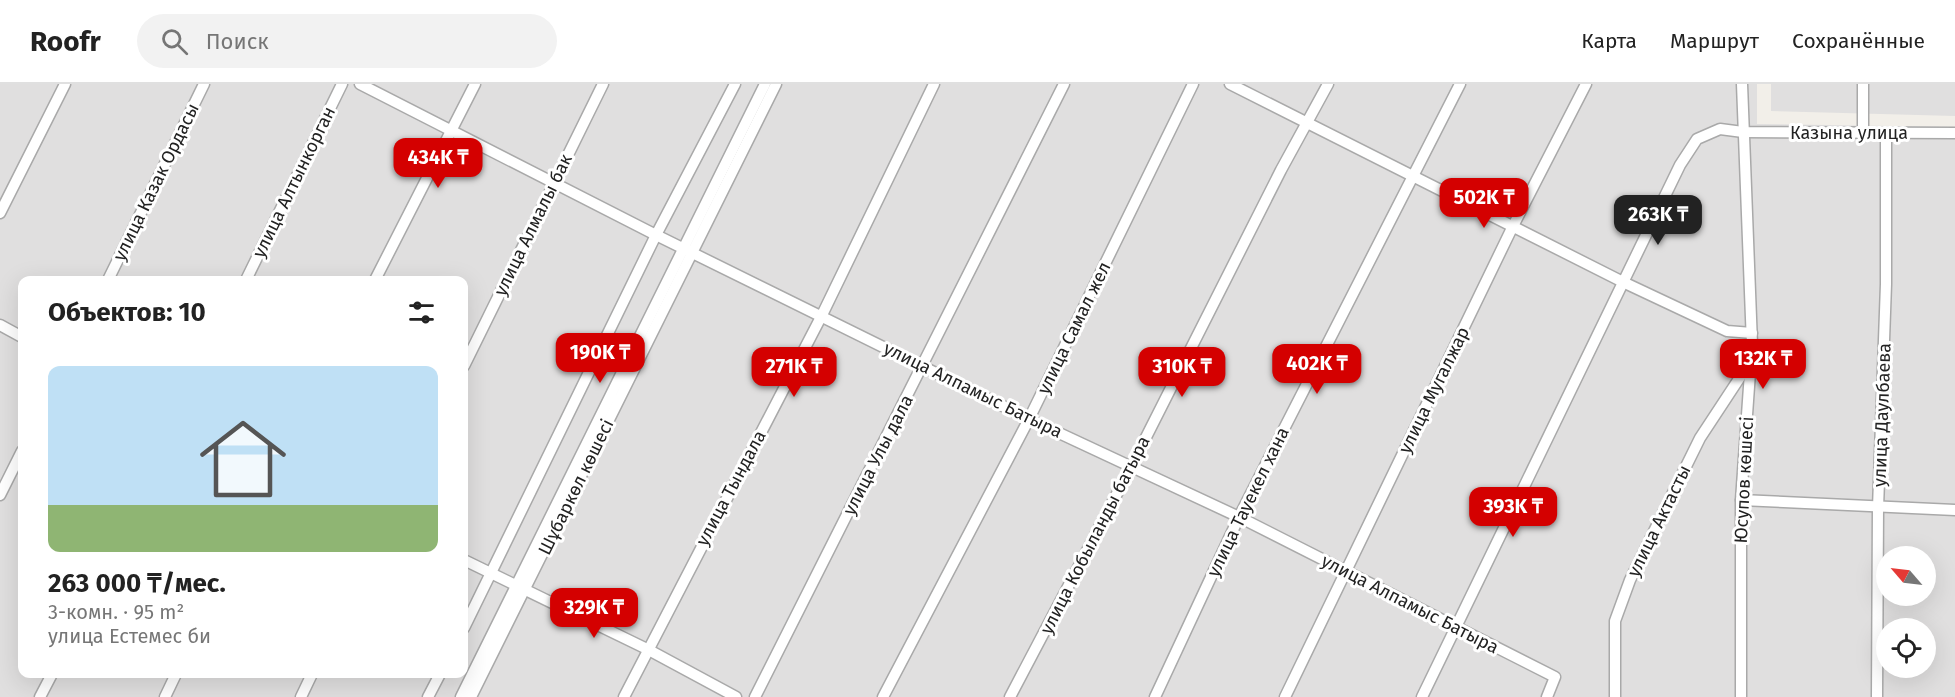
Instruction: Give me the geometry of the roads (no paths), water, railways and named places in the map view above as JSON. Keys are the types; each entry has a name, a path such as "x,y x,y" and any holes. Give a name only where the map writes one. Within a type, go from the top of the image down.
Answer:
{"street":[{"path":"0,213 65,84"},
{"name":"улица Казак Ордасы","path":"110,276 204,84"},
{"name":"улица Алтынкорган","path":"248,276 342,84"},
{"name":"улица Алпамыс Батыра","path":"360,84 688,251 822,315 1029,419 1347,571 1555,677 1547,697"},
{"path":"377,276 476,84"},
{"name":"улица Алмалы бак","path":"468,358 603,84"},
{"path":"468,619 656,235 735,84"},
{"name":"Шұбаркөл көшесі","path":"688,251 765,84"},
{"name":"Шұбаркөл көшесі","path":"471,697 520,589 688,251 776,84"},
{"name":"улица Тындала","path":"624,697 822,315 934,84"},
{"name":"улица Улы дала","path":"755,697 1064,84"},
{"name":"улица Самал жел","path":"883,697 1029,419 1193,84"},
{"path":"1230,84 1625,283 1727,331 1752,333"},
{"name":"улица Кобыланды батыра","path":"1010,697 1131,467 1281,170 1328,84"},
{"name":"улица Тауекел хана","path":"1155,697 1239,518 1460,84"},
{"name":"улица Мугалжар","path":"1285,697 1512,228 1586,84"},
{"name":"Юсупов көшесі","path":"1741,697 1741,500 1752,333 1742,84"},
{"path":"1863,84 1863,133"},
{"name":"Казына улица","path":"1422,697 1581,367 1625,283 1680,165 1697,139 1720,129 1743,132 1955,133"},
{"name":"улица Даулбаева","path":"1878,697 1878,508 1886,284 1886,134"},
{"path":"0,325 18,335"},
{"name":"улица Актасты","path":"1615,697 1615,621 1630,580 1700,438 1751,360"},
{"path":"0,495 18,459"},
{"path":"1741,500 1955,510"},
{"path":"468,562 647,649 736,697"},
{"name":"Шұбаркөл көшесі","path":"461,697 520,589"},
{"path":"40,697 50,678"},
{"path":"165,697 174,678"},
{"path":"301,697 310,678"},
{"path":"428,697 438,678"}]}
